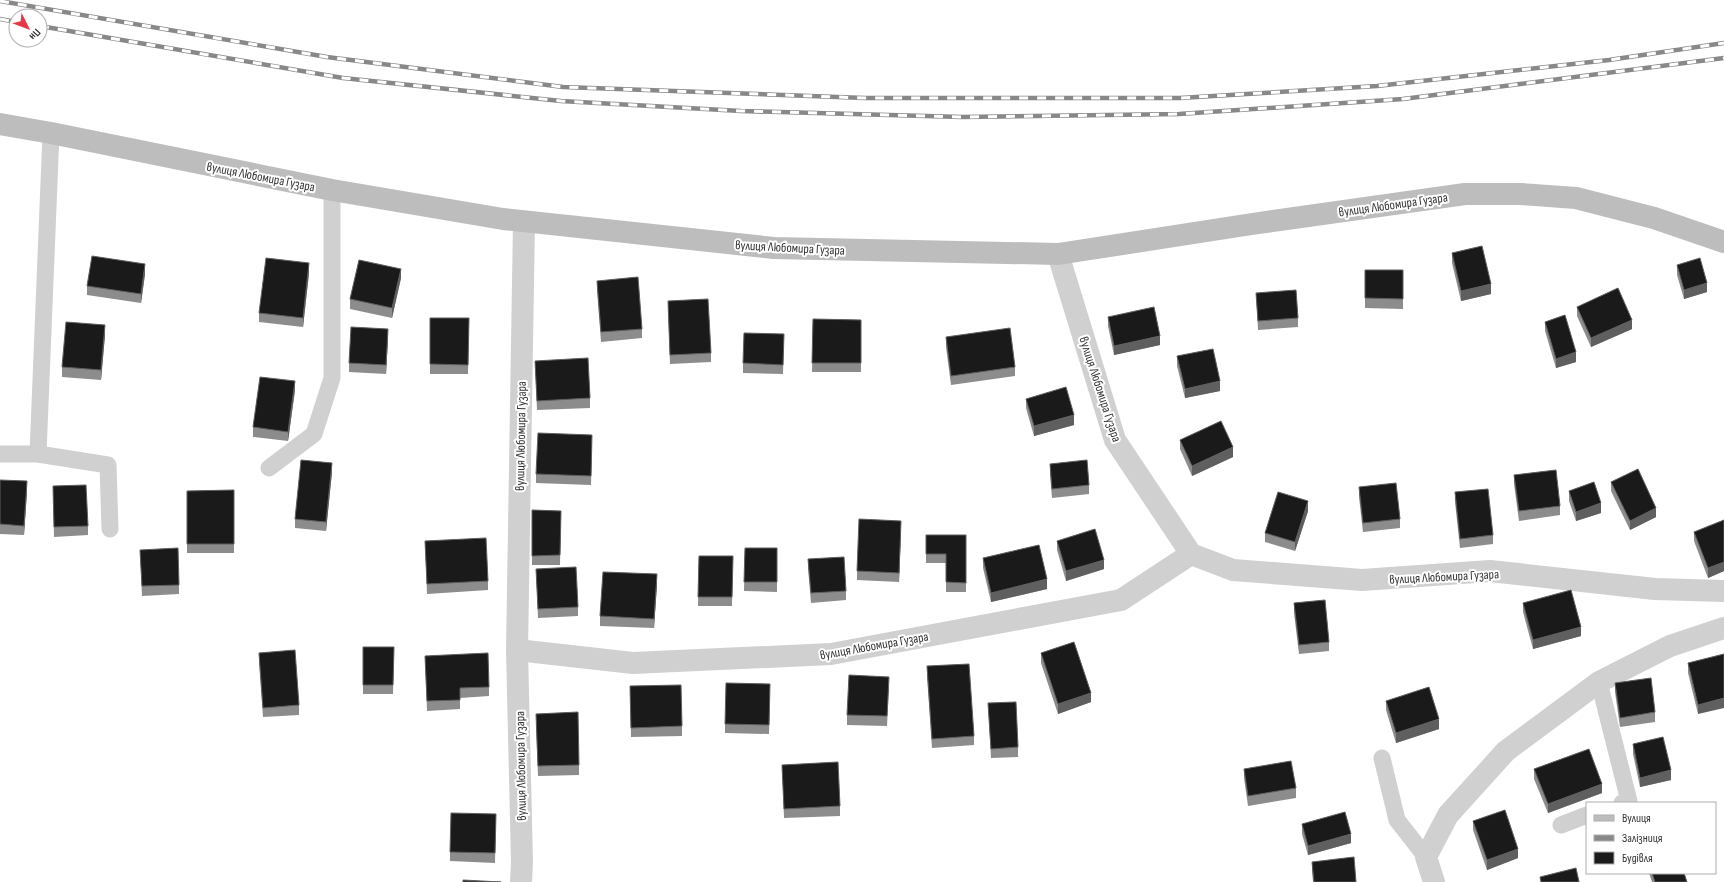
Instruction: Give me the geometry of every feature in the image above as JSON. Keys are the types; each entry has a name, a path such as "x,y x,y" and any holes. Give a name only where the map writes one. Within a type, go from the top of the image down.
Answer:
{"main road":[{"name":"вулиця Любомира Гузара","path":"0,124 332,190 524,222 774,248 1058,254 1252,224 1465,194 1521,194 1576,198 1654,218 1724,242"}],"street":[{"name":"вулиця Любомира Гузара","path":"521,882 522,862 517,650 524,222"},
{"name":"вулиця Любомира Гузара","path":"1058,254 1115,440 1191,554 1233,570 1362,580 1490,571 1655,589 1724,591"},
{"name":"вулиця Любомира Гузара","path":"517,650 633,663 831,654 1121,600 1191,554"},
{"path":"1434,882 1426,857 1448,815 1506,751 1599,682 1670,646 1724,628"}],"lane":[{"path":"38,454 51,133"},
{"path":"269,468 314,434 332,378 332,190"},
{"path":"0,454 38,454 108,465 110,529"},
{"path":"1599,682 1629,801 1626,802"},
{"path":"1382,758 1397,820 1426,857"},
{"path":"1561,825 1586,815"}],"building":[{"path":"1482,246 1491,284 1461,291 1452,253"},
{"path":"92,256 145,264 141,294 87,286"},
{"path":"266,258 309,263 303,318 259,313"},
{"path":"1700,258 1707,283 1684,290 1677,265"},
{"path":"359,260 401,269 392,308 350,299"},
{"path":"1365,270 1403,270 1403,299 1365,298"},
{"path":"638,277 642,329 601,332 597,281"},
{"path":"1618,288 1632,320 1591,338 1577,307"},
{"path":"1296,290 1298,318 1258,321 1256,293"},
{"path":"708,299 711,353 670,355 668,301"},
{"path":"1154,307 1160,336 1114,346 1108,317"},
{"path":"1565,315 1576,352 1556,359 1545,322"},
{"path":"430,318 469,318 468,365 430,364"},
{"path":"813,319 861,320 861,363 812,363"},
{"path":"66,322 105,325 101,370 62,367"},
{"path":"351,327 388,329 386,365 349,363"},
{"path":"1010,328 1015,367 951,376 946,337"},
{"path":"744,333 784,334 783,365 743,363"},
{"path":"1213,349 1220,381 1185,389 1177,356"},
{"path":"588,358 590,398 537,401 535,361"},
{"path":"260,377 295,381 288,432 253,427"},
{"path":"1066,387 1074,415 1034,426 1026,399"},
{"path":"1221,421 1233,447 1192,466 1180,440"},
{"path":"538,433 592,435 591,476 536,474"},
{"path":"301,460 332,463 326,522 295,519"},
{"path":"1087,460 1089,485 1052,489 1050,464"},
{"path":"1638,469 1656,508 1630,521 1611,482"},
{"path":"1556,470 1560,506 1519,511 1514,475"},
{"path":"0,480 27,481 24,526 0,524"},
{"path":"1594,482 1601,503 1576,512 1569,491"},
{"path":"1396,483 1400,519 1363,523 1359,487"},
{"path":"86,485 88,526 54,527 53,486"},
{"path":"1488,489 1493,535 1460,539 1455,492"},
{"path":"234,490 234,544 187,544 187,491"},
{"path":"1278,492 1308,501 1295,542 1265,533"},
{"path":"532,510 561,511 560,555 532,556"},
{"path":"859,519 901,521 899,573 857,571"},
{"path":"1724,520 1724,562 1708,568 1694,532"},
{"path":"1095,529 1104,560 1066,571 1057,541"},
{"path":"926,535 966,535 966,583 946,582 946,554 926,554"},
{"path":"486,538 488,581 427,584 425,541"},
{"path":"1039,545 1047,579 991,593 983,558"},
{"path":"178,548 179,585 142,586 140,550"},
{"path":"745,548 777,548 777,582 744,582"},
{"path":"699,556 733,556 732,597 698,597"},
{"path":"844,557 846,591 811,593 808,559"},
{"path":"576,567 578,607 538,609 536,569"},
{"path":"603,572 657,574 654,619 600,616"},
{"path":"1571,590 1581,627 1533,640 1523,603"},
{"path":"1325,600 1329,642 1299,645 1294,603"},
{"path":"1074,642 1091,693 1058,704 1041,653"},
{"path":"363,647 394,647 393,685 363,685"},
{"path":"295,650 299,705 263,708 259,653"},
{"path":"488,653 489,687 460,688 460,700 427,701 425,656"},
{"path":"1724,654 1724,698 1698,705 1688,663"},
{"path":"969,664 974,736 932,739 927,666"},
{"path":"849,675 889,677 887,716 847,715"},
{"path":"1651,678 1655,712 1620,718 1615,683"},
{"path":"726,683 770,684 769,725 725,724"},
{"path":"681,685 682,726 631,728 630,686"},
{"path":"1429,687 1439,719 1396,733 1386,701"},
{"path":"1016,702 1018,747 991,749 988,703"},
{"path":"578,712 579,765 538,766 536,714"},
{"path":"1663,737 1671,770 1640,778 1633,744"},
{"path":"1589,749 1602,784 1548,804 1534,769"},
{"path":"1291,761 1296,788 1248,796 1244,769"},
{"path":"838,762 840,806 784,809 782,765"},
{"path":"1505,810 1518,849 1487,860 1473,821"},
{"path":"1345,812 1351,834 1308,846 1302,824"},
{"path":"451,813 496,814 495,853 450,852"},
{"path":"1354,857 1356,882 1314,882 1312,862"},
{"path":"1576,868 1579,882 1541,882 1540,877"},
{"path":"1652,874 1684,874 1687,882 1655,882"},
{"path":"463,880 501,882 463,882"}],"railway":[{"path":"0,1 327,57 563,87 865,98 1180,98 1377,86 1609,60 1724,43"},
{"path":"0,19 8,20"},
{"path":"48,27 343,78 561,101 741,111 962,117 1179,114 1403,99 1724,58"}]}
